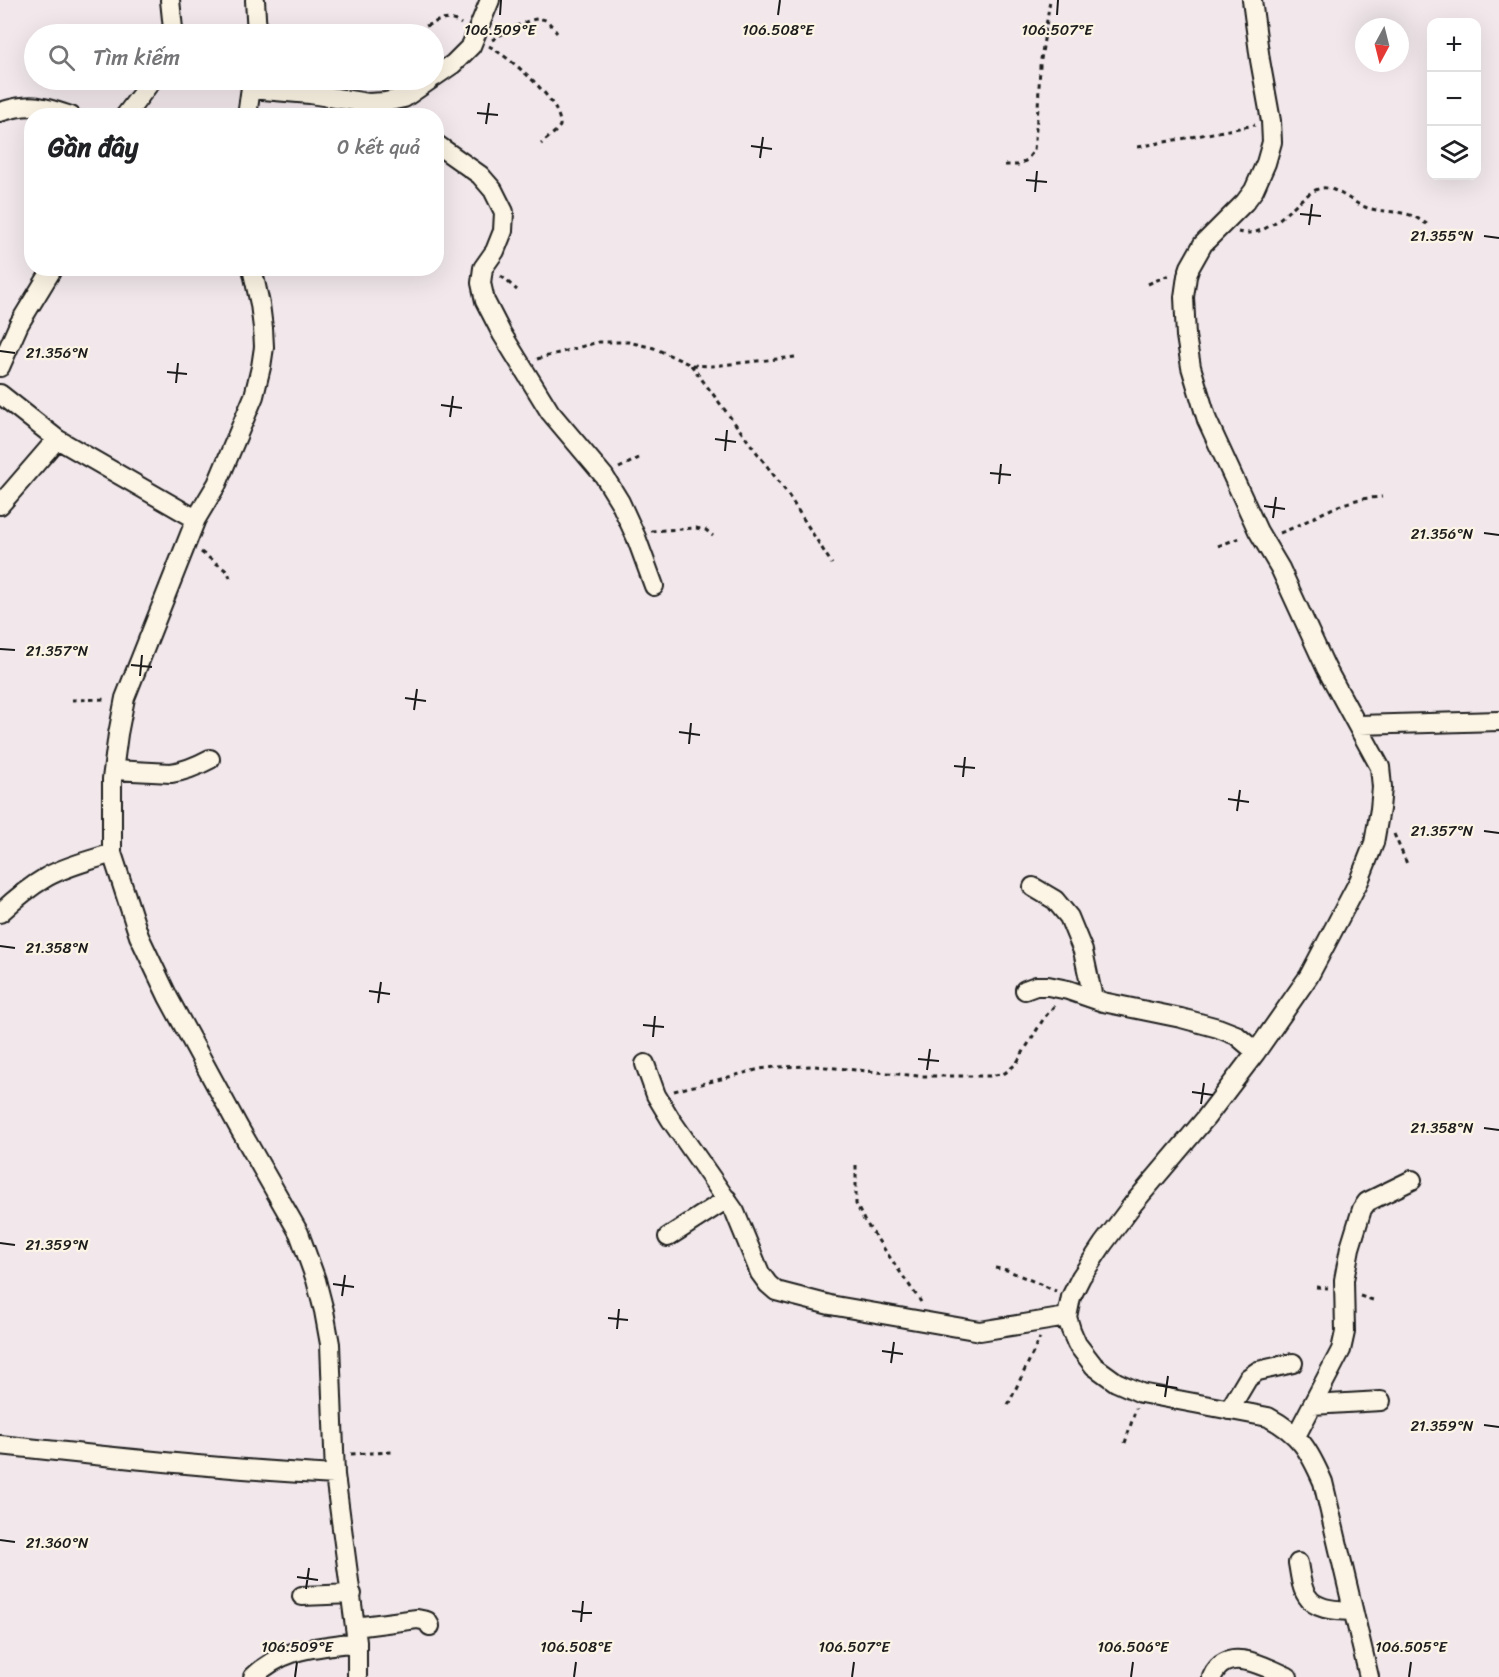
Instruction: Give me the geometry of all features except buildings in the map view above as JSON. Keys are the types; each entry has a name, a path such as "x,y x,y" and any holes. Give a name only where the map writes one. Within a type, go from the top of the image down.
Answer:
{"street":[{"path":"170,0 172,24"},
{"path":"255,0 256,24"},
{"path":"444,70 471,46 490,0"},
{"path":"1252,0 1271,121 1272,142 1254,190 1203,244 1186,276 1186,336 1191,367 1207,420 1260,535 1280,568 1326,668 1380,767 1382,787 1380,809 1374,843 1355,889 1309,976 1256,1052 1109,1236 1081,1277 1071,1297 1067,1317 1077,1344 1094,1366 1116,1382 1141,1392 1268,1417 1301,1440 1313,1458 1323,1482 1369,1677"},
{"path":"131,108 144,90"},
{"path":"249,108 251,90"},
{"path":"287,90 368,103 404,98 415,90"},
{"path":"386,102 392,108"},
{"path":"0,111 23,106 48,108"},
{"path":"444,150 480,175 493,190 504,212 502,231 495,251 483,268 481,283 485,301 502,334 550,412 604,476 620,502 654,586"},
{"path":"0,367 19,324 47,276"},
{"path":"254,276 260,304 264,347 254,396 217,484 196,519 125,698 114,770 112,854 140,936 168,997 299,1233 308,1256 324,1311 330,1344 335,1474 352,1594 357,1677"},
{"path":"0,393 57,439 196,519"},
{"path":"0,505 57,439"},
{"path":"1358,725 1499,721"},
{"path":"114,770 171,773 189,770 210,759"},
{"path":"0,913 22,893 47,877 112,854"},
{"path":"1032,886 1055,900 1069,917 1083,951 1093,998"},
{"path":"1025,990 1036,986 1048,986 1103,1002 1181,1018 1236,1035 1256,1052"},
{"path":"645,1064 656,1095 735,1212 760,1273 776,1291 830,1305 980,1331 1067,1317"},
{"path":"1296,1436 1344,1341 1344,1280 1350,1248 1362,1209 1367,1202 1412,1180"},
{"path":"668,1237 727,1199"},
{"path":"1229,1410 1248,1378 1258,1371 1293,1363"},
{"path":"1312,1405 1381,1401"},
{"path":"0,1445 130,1460 335,1474"},
{"path":"1298,1563 1306,1596 1312,1602 1331,1610 1353,1611"},
{"path":"302,1596 352,1594"},
{"path":"253,1677 268,1665 296,1651 417,1619 426,1621 430,1626"},
{"path":"1212,1677 1215,1670 1236,1659 1258,1664 1287,1677"}],"path":[{"path":"1005,165 1018,165 1027,160 1034,150 1040,66 1050,0"},
{"path":"431,24 442,19 457,21 475,39"},
{"path":"541,144 560,126 559,115 526,73 501,52 485,44 534,19 547,21 557,33"},
{"path":"1138,147 1271,121"},
{"path":"1222,224 1244,233 1258,232 1270,227 1311,192 1325,188 1361,206 1387,213 1407,214 1427,224"},
{"path":"487,263 517,291"},
{"path":"521,364 598,342 628,342 654,348 691,365 712,366 795,357"},
{"path":"691,365 785,490 832,564"},
{"path":"1218,546 1291,529 1355,500 1382,497"},
{"path":"634,532 696,528 706,530 713,536"},
{"path":"187,542 222,566 230,578"},
{"path":"72,700 125,698"},
{"path":"656,1095 775,1067 815,1066 918,1076 990,1076 1005,1073 1016,1064 1044,1018 1068,990"},
{"path":"856,1166 856,1204 864,1220 935,1323"},
{"path":"994,1268 1007,1270 1071,1297"},
{"path":"1008,1405 1049,1320"},
{"path":"1125,1443 1141,1392"},
{"path":"334,1455 392,1452"}]}
